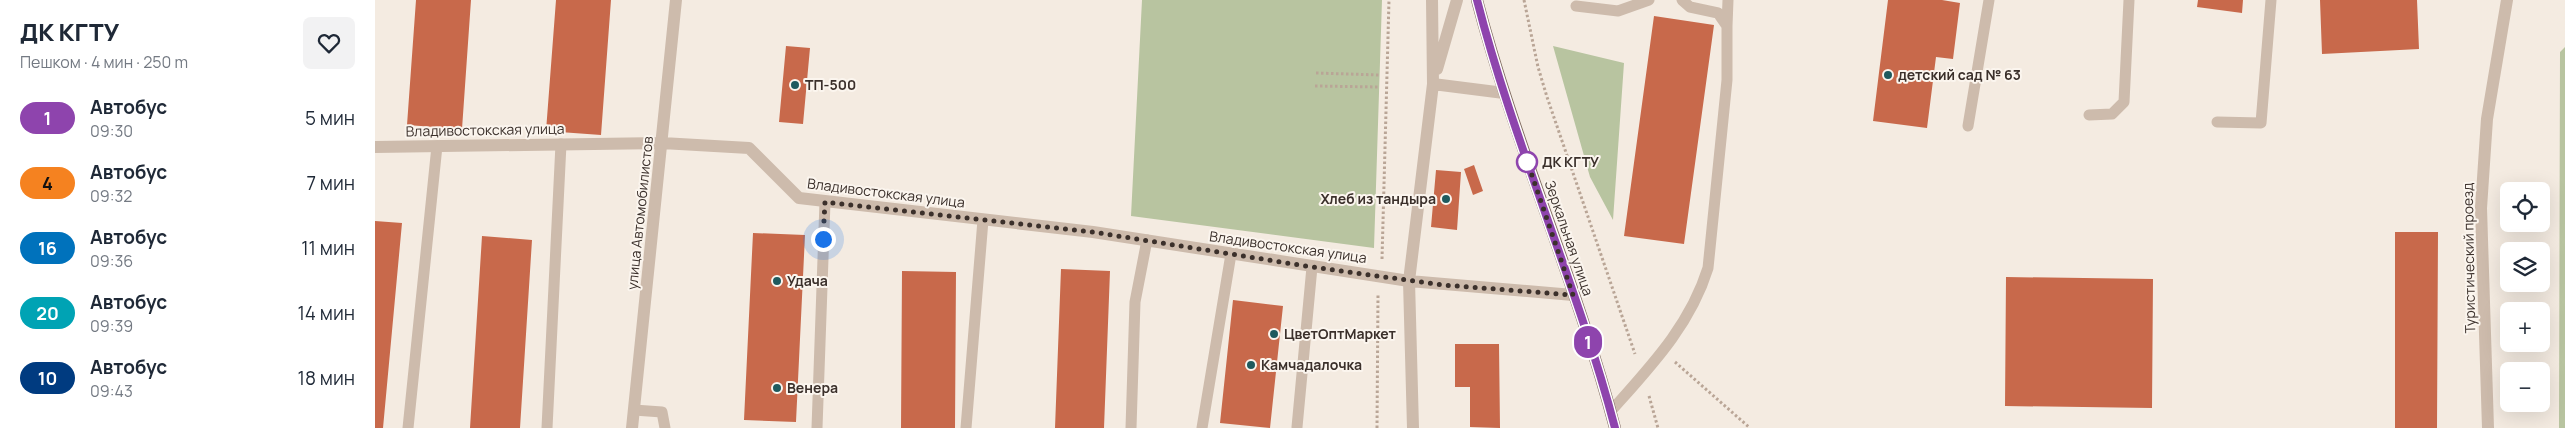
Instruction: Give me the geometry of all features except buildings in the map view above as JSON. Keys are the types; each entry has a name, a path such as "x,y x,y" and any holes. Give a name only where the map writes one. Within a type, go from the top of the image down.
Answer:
{"main road":[{"name":"Зеркальная улица","path":"1477,0 1504,92 1573,295 1615,428"}],"street":[{"name":"улица Автомобилистов","path":"632,428 663,143 676,0"},
{"path":"1413,428 1409,281 1433,84 1432,0"},
{"path":"1433,84 1457,0"},
{"name":"Туристический проезд","path":"2488,428 2481,208 2487,119 2507,0"},
{"path":"1433,84 1504,92"},
{"name":"Владивостокская улица","path":"375,147 663,143 749,148 799,198 1093,232 1409,281 1573,295"}],"lane":[{"path":"1576,6 1618,11 1649,0"},
{"path":"1682,0 1690,7 1718,13 1727,26"},
{"path":"1611,411 1663,352 1684,323 1700,294 1708,268 1727,80 1728,0"},
{"path":"1969,126 1989,0"},
{"path":"2089,115 2112,114 2124,102 2129,0"},
{"path":"2217,122 2261,123 2271,0"},
{"path":"547,428 561,144"},
{"path":"408,428 437,146"},
{"path":"817,428 825,202"},
{"path":"966,428 983,220"},
{"path":"1131,428 1135,302 1147,240"},
{"path":"1202,428 1231,254"},
{"path":"1297,427 1312,267"},
{"path":"634,410 662,412 665,428"}],"path":[{"path":"1381,268 1389,0"},
{"path":"1524,0 1537,67 1658,428"},
{"path":"1316,73 1379,74"},
{"path":"1315,86 1379,87"},
{"path":"1377,428 1379,287"},
{"path":"1663,352 1751,428"}],"green space":[{"path":"1142,0 1382,0 1374,248 1131,216"},
{"path":"1553,46 1624,63 1613,220 1590,177"},
{"path":"2565,47 2565,428 2559,428 2560,52"}],"bus line":[{"name":"1","path":"1477,0 1504,92 1573,295 1615,428"}],"place":[{"name":"детский сад № 63","path":"1888,75"},
{"name":"ТП-500","path":"795,85"},
{"name":"ДК КГТУ","path":"1527,162"},
{"name":"Хлеб из тандыра","path":"1446,199"},
{"name":"Удача","path":"777,281"},
{"name":"ЦветОптМаркет","path":"1274,334"},
{"name":"Камчадалочка","path":"1251,365"},
{"name":"Венера","path":"777,388"}],"route":[{"path":"823,239 825,202 1093,232 1409,281 1573,295 1525,155 1527,162"}]}
